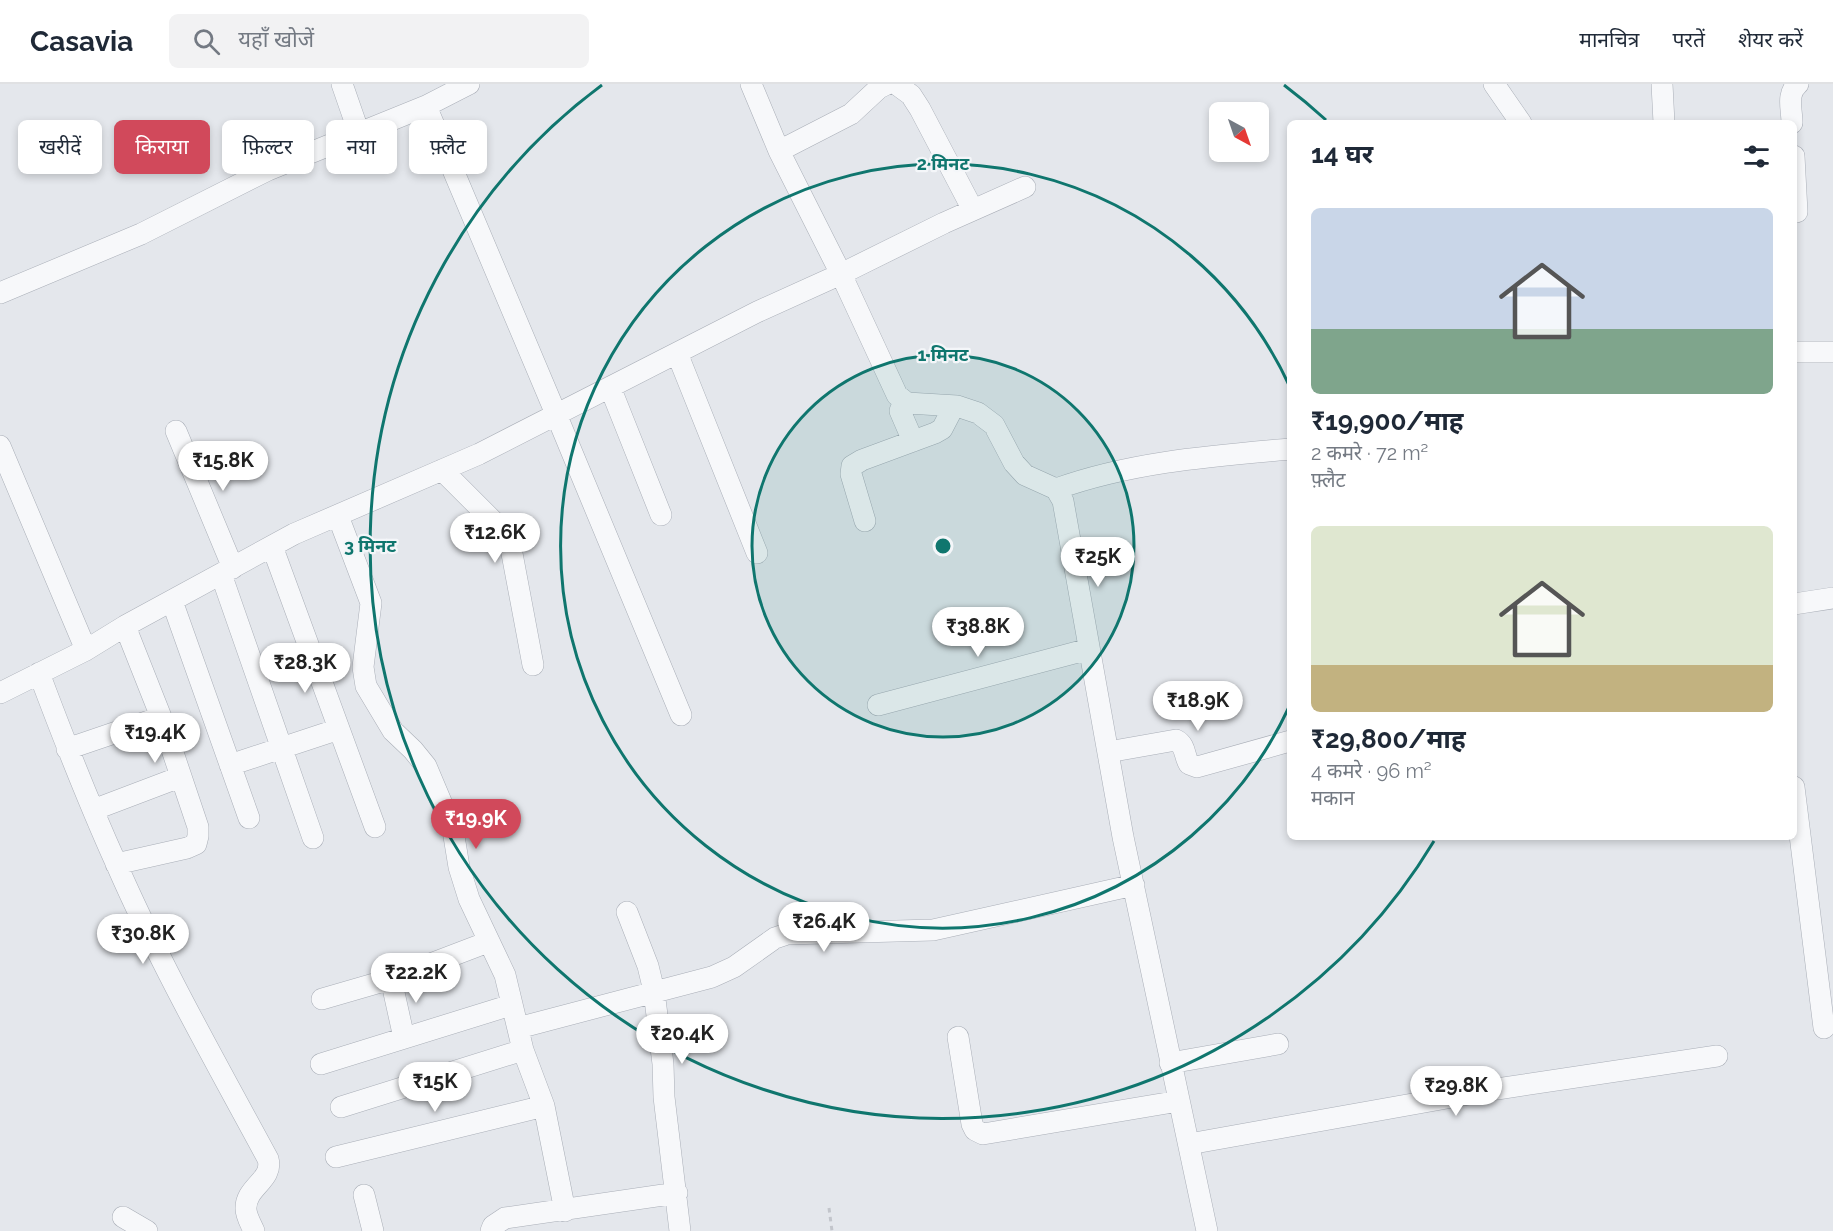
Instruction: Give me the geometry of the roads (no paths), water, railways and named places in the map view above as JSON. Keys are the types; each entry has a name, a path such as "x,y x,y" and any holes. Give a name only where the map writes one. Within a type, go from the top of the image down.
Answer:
{"street":[{"path":"342,84 354,120"},
{"path":"391,120 426,106 469,84"},
{"path":"751,84 779,151 842,274 891,385 897,395 908,403"},
{"path":"779,151 851,114 879,88 887,84"},
{"path":"896,84 910,95 920,109 973,210"},
{"path":"1494,84 1519,120"},
{"path":"1662,84 1664,120"},
{"path":"1791,88 1792,120"},
{"path":"426,106 681,715"},
{"path":"0,293 141,234 268,170 326,146"},
{"path":"0,693 86,650 294,534 479,454 757,312 1025,187"},
{"path":"1797,352 1833,352"},
{"path":"677,353 757,553"},
{"path":"610,387 661,514"},
{"path":"913,441 900,411 902,406 908,403 954,406 978,413 994,425 1014,463 1025,475 1056,489 1063,501 1122,837 1207,1231"},
{"path":"865,521 851,474 852,465 942,429 954,406"},
{"path":"176,431 227,571 281,747 313,838"},
{"path":"0,446 86,650"},
{"path":"1056,489 1114,471 1287,449"},
{"path":"442,470 500,528 510,543 533,664"},
{"path":"338,516 371,603 363,667 366,686 393,731 426,766 453,830 464,884 488,942 505,975 523,1050 544,1106 565,1211"},
{"path":"272,546 375,827"},
{"path":"1797,604 1833,598"},
{"path":"172,601 249,818"},
{"path":"116,864 187,848 196,844 198,836 198,827 161,717 124,627"},
{"path":"878,705 1089,649"},
{"path":"39,673 67,749 116,864 166,969 268,1159 270,1167 268,1173 254,1188 247,1201 247,1216 254,1231"},
{"path":"67,749 161,717"},
{"path":"230,765 339,729"},
{"path":"1108,752 1176,740 1184,746 1189,764 1197,767 1287,742"},
{"path":"93,810 180,777"},
{"path":"1797,811 1824,1028"},
{"path":"518,1028 712,977 734,967 775,938 787,934 933,930 1134,885"},
{"path":"627,912 648,966 654,991 680,1231"},
{"path":"322,999 390,979 488,942"},
{"path":"390,979 404,1038"},
{"path":"321,1064 511,1005"},
{"path":"958,1037 972,1124 975,1130 983,1134 1179,1101"},
{"path":"1170,1063 1278,1044"},
{"path":"341,1107 523,1050"},
{"path":"1190,1144 1497,1089 1717,1056"},
{"path":"336,1157 544,1106"},
{"path":"491,1231 493,1226 505,1218 677,1193"},
{"path":"364,1195 373,1231"},
{"path":"123,1217 147,1231"}]}
